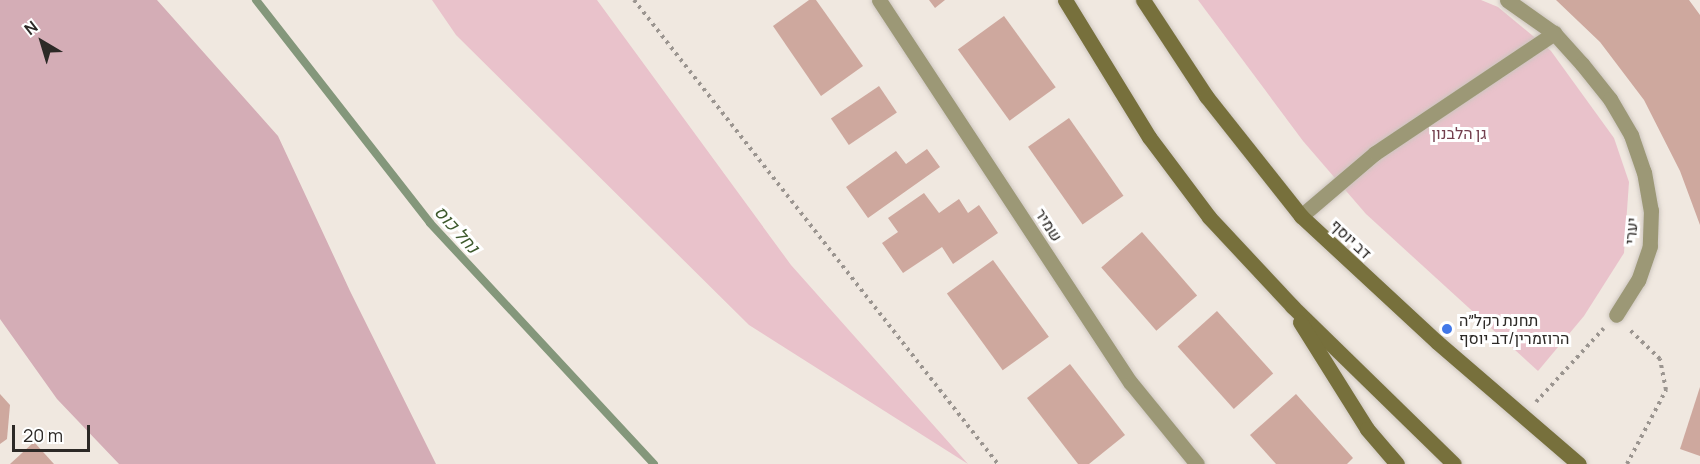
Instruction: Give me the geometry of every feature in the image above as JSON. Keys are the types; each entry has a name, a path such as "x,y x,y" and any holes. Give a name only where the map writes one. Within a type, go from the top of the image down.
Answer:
{"main road":[{"path":"1065,0 1156,146 1209,217 1292,306 1454,464"},
{"name":"דב יוסף","path":"1143,0 1206,96 1301,216 1579,464"},
{"path":"1292,306 1328,373 1366,429 1397,464"}],"street":[{"name":"שמיר","path":"879,0 1131,383 1197,464"},
{"name":"יערי","path":"1507,0 1554,33 1610,99 1631,135 1644,172 1651,210 1650,246 1638,280 1616,315"},
{"path":"1301,216 1375,153 1554,33"}],"path":[{"path":"634,0 998,464"},
{"path":"1523,416 1616,315 1660,359 1666,390 1627,464"}],"green space":[{"path":"432,0 597,0 791,265 968,464 749,325 456,35"},
{"name":"גן הלבנון","path":"1198,0 1481,0 1498,7 1551,51 1614,138 1629,182 1624,253 1584,316 1538,371 1366,214 1303,141"}],"shaded area":[{"path":"0,0 157,0 278,136 350,291 436,464 119,464 57,399 0,319"}],"building":[{"path":"809,0 816,0 863,66 821,96 773,26"},
{"path":"929,0 945,0 935,8"},
{"path":"1556,0 1689,0 1700,15 1700,225 1680,171 1644,100 1600,42"},
{"path":"1004,16 1056,87 1010,121 958,50"},
{"path":"879,86 897,113 849,145 831,118"},
{"path":"1069,118 1123,196 1083,224 1028,147"},
{"path":"927,149 940,167 868,218 846,187 896,151 906,164"},
{"path":"924,193 939,213 959,199 968,213 979,205 998,233 953,264 942,247 903,273 882,243 898,232 888,218"},
{"path":"1142,232 1197,295 1156,331 1101,267"},
{"path":"993,260 1049,337 1003,370 947,294"},
{"path":"1217,311 1273,373 1234,409 1178,346"},
{"path":"1070,364 1125,435 1089,464 1078,464 1027,398"},
{"path":"1700,387 1700,456 1680,449"},
{"path":"0,394 10,405 7,439 0,444"},
{"path":"1296,394 1353,458 1347,464 1276,464 1250,435"},
{"path":"34,442 54,464 10,464"}],"waterway":[{"name":"נחל כוס","path":"256,0 430,223 654,464"}],"place":[{"name":"תחנת רקל״ה הרוזמרין/דב יוסף","path":"1447,329"}]}
